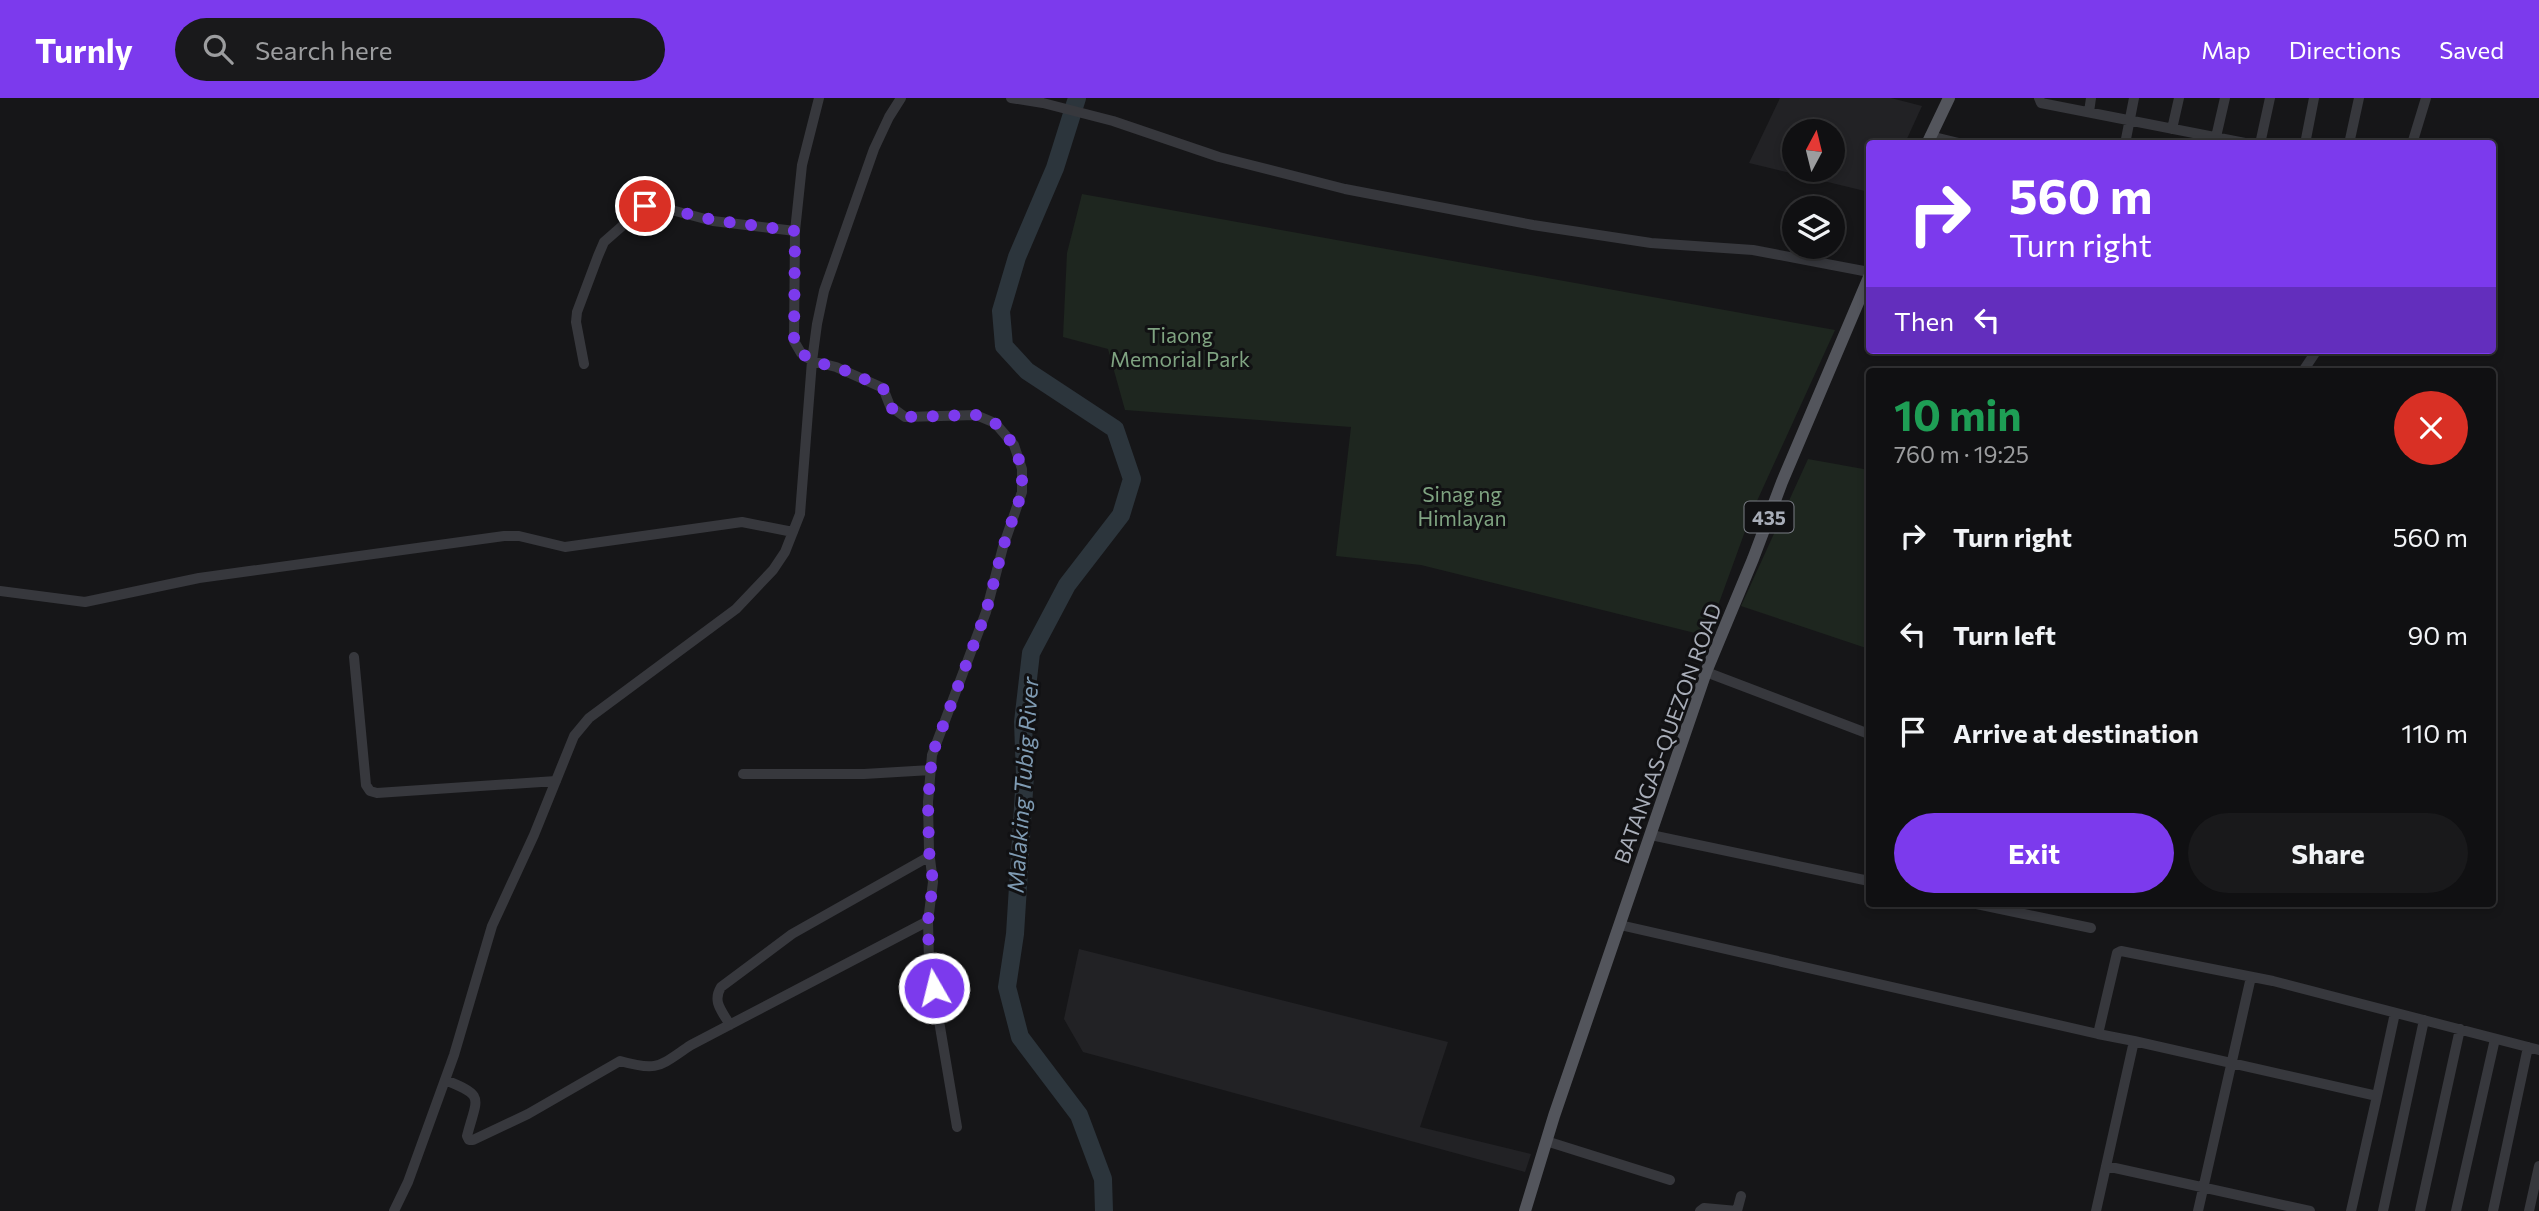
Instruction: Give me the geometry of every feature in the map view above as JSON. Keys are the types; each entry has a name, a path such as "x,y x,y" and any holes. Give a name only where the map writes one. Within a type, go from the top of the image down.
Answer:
{"main road":[{"path":"1928,140 1949,98"},
{"name":"BATANGAS-QUEZON ROAD","path":"1525,1211 1546,1141 1706,672 1866,282"}],"street":[{"path":"819,98 802,165 795,231 794,341 801,353 813,361 836,367 883,388 890,407 905,417 976,415 995,423 1014,445 1022,469 1022,492 1003,547 986,612 932,755 928,802 933,882 928,921 929,962 957,1127"},
{"path":"394,1211 408,1182 445,1080 492,926 534,835 574,736 589,718 736,609 774,570 793,532 800,514 803,493 813,361 824,291 874,149 888,117 901,98"},
{"path":"1011,98 1043,103 1113,121 1219,157 1345,190 1533,225 1651,243 1753,250 1866,274"},
{"path":"2089,112 2091,98"},
{"path":"2126,140 2134,98"},
{"path":"2172,129 2179,98"},
{"path":"2216,137 2225,98"},
{"path":"2261,140 2270,98"},
{"path":"2306,140 2314,98"},
{"path":"2350,140 2359,98"},
{"path":"2413,140 2426,98"},
{"path":"2040,100 2231,140"},
{"path":"583,364 576,322 577,312 598,256 604,242 645,206 713,220 795,231"},
{"path":"0,591 85,602 199,578 504,536 519,536 565,547 742,522 793,532"},
{"path":"354,657 366,785 370,791 438,791 556,781"},
{"path":"1706,672 1866,733"},
{"path":"743,774 864,774 931,770"},
{"path":"1651,835 1866,880"},
{"path":"730,1025 716,1002 721,986 792,934 930,856"},
{"path":"1991,907 2091,928"},
{"path":"445,1080 471,1090 475,1095 467,1136 468,1140 473,1140 528,1114 620,1061 645,1068 657,1068 691,1045 928,921"},
{"path":"1620,925 2377,1096"},
{"path":"2098,1034 2117,953 2122,951 2251,977 2534,1049 2493,1211"},
{"path":"2198,1211 2251,977"},
{"path":"2351,1211 2395,1013"},
{"path":"2383,1211 2424,1020"},
{"path":"2420,1211 2460,1030"},
{"path":"2456,1211 2495,1039"},
{"path":"2096,1211 2134,1041"},
{"path":"1546,1141 1670,1180"},
{"path":"2106,1166 2310,1211"},
{"path":"2529,1211 2539,1166"},
{"path":"1700,1211 1704,1208 1737,1211 1741,1196"}],"shaded area":[{"path":"1780,98 1891,98 1922,106 1906,140 1866,140 1866,191 1828,182 1845,182 1845,119 1782,119 1782,171 1749,163"},
{"path":"1079,949 1448,1042 1420,1127 1531,1154 1525,1172 1083,1052 1064,1019"}],"green space":[{"path":"1082,194 1835,330 1752,512 1707,636 1421,565 1336,556 1351,427 1125,410 1108,349 1063,337 1067,253"},
{"path":"1808,459 1866,469 1866,648 1741,606"}],"waterway":[{"name":"Malaking Tubig River","path":"1077,98 1055,168 1017,257 1001,311 1004,346 1027,371 1115,429 1132,479 1121,515 1067,585 1031,653 1023,722 1025,775 1015,934 1007,987 1020,1037 1079,1115 1103,1179 1104,1211"}],"route":[{"path":"645,206 713,220 795,231 794,341 801,353 813,361 850,372 883,388 890,407 905,417 976,415 995,423 1014,445 1022,469 1022,492 1003,547 986,612 932,755 928,802 933,882 928,921 929,962 934,988"}],"park label":[{"name":"Tiaong Memorial Park","path":"1180,346"},
{"name":"Sinag ng Himlayan","path":"1462,505"}]}
